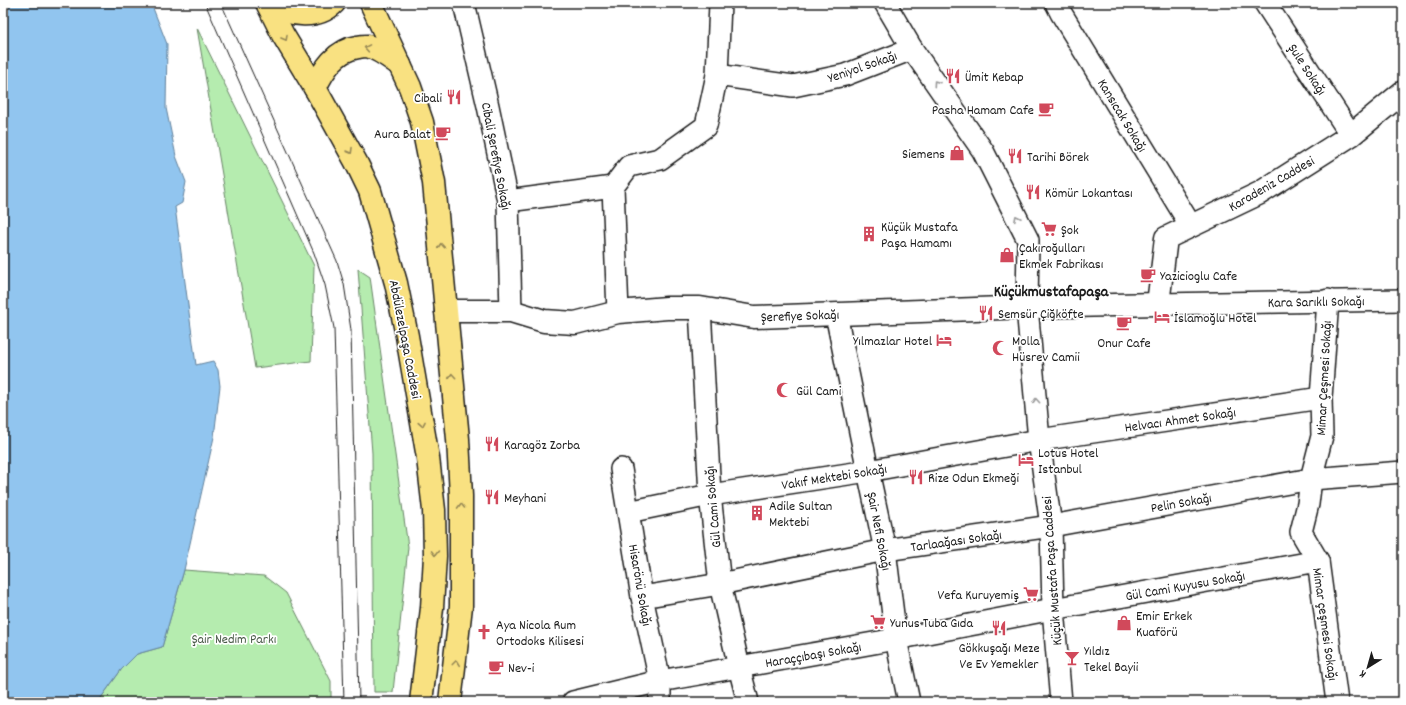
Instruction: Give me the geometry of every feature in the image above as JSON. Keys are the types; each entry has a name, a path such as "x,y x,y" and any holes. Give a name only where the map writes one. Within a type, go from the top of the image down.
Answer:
{"main road":[{"name":"Abdülezelpaşa Caddesi","path":"267,3 356,162 370,191 396,283 407,336 428,458 434,510 435,537 432,608 421,702"},
{"path":"272,3 290,12 308,14 320,13 334,3"},
{"path":"371,3 410,86 422,122 434,183 441,241 458,439 462,550 461,606 450,702"},
{"path":"315,88 331,62 338,55 353,48 366,46 382,52 401,66"}],"street":[{"name":"Cibali Şerefiye Sokağı","path":"464,3 508,201 511,311"},
{"name":"Küçük Mustafa Paşa Caddesi","path":"885,3 912,49 983,151 1028,240 1026,306 1039,440 1051,526 1053,609 1061,702"},
{"name":"Kansıcak Sokağı","path":"1056,3 1191,226"},
{"name":"Şule Sokağı","path":"1265,3 1351,135"},
{"path":"618,312 613,187 629,166 660,159 706,126 717,75 719,4"},
{"name":"Yeniyol Sokağı","path":"717,75 793,86 845,75 912,49"},
{"name":"Karadeniz Caddesi","path":"1158,304 1166,238 1260,193 1351,135 1403,92"},
{"path":"508,201 613,187"},
{"name":"Kara Sarıklı Sokağı","path":"1158,304 1328,300 1403,300"},
{"name":"Mimar Çeşmesi Sokağı","path":"1311,478 1322,436 1321,398 1328,300"},
{"name":"Şerefiye Sokağı","path":"446,311 511,311 544,321 575,323 618,312 667,308 700,308 754,317 1026,306 1158,304"},
{"name":"Gül Cami Sokağı","path":"700,308 710,495 720,584 748,702"},
{"name":"Şair Nefi Sokağı","path":"836,314 885,550 896,639 909,702"},
{"name":"Helvacı Ahmet Sokağı","path":"1039,440 1321,398"},
{"name":"Vakıf Mektebi Sokağı","path":"628,512 710,495 868,471 1039,440"},
{"name":"Hisarönü Sokağı","path":"621,469 642,597 660,681 660,702"},
{"name":"Pelin Sokağı","path":"1051,526 1311,478 1403,472"},
{"name":"Mimar çeşmesi Sokağı","path":"1311,478 1308,504 1301,532 1318,561 1338,702"},
{"name":"Tarlaağası Sokağı","path":"642,597 720,584 885,550 1051,526"},
{"name":"Gül Cami Kuyusu Sokağı","path":"1053,609 1318,561"},
{"name":"Haraççıbaşı Sokağı","path":"573,702 660,681 896,639 1053,609"}],"green space":[{"path":"197,28 314,266 311,361 255,368"},
{"path":"358,269 370,277 408,547 393,692 374,692 372,453"},
{"name":"Şair Nedim Parkı","path":"184,570 264,576 286,593 331,681 331,702 98,702 121,670 137,654 162,647"}],"water":[{"path":"3,3 151,3 167,44 166,108 176,156 186,182 182,203 175,207 196,365 213,361 218,370 220,386 214,437 184,570 162,647 137,654 121,670 98,702 3,702"}],"tram line":[{"path":"205,3 314,253 325,285 334,328 344,702"},
{"path":"221,3 337,261 344,284 351,330 359,702"}],"place":[{"name":"Ümit Kebap","path":"953,76"},
{"name":"Cibali","path":"454,97"},
{"name":"Pasha Hamam Cafe","path":"1046,109"},
{"name":"Aura Balat","path":"443,133"},
{"name":"Siemens","path":"957,153"},
{"name":"Tarihi Börek","path":"1015,156"},
{"name":"Kömür Lokantası","path":"1033,192"},
{"name":"Şok","path":"1049,229"},
{"name":"Küçük Mustafa Paşa Hamamı","path":"869,234"},
{"name":"Çakıroğulları Ekmek Fabrikası","path":"1007,255"},
{"name":"Yazicioglu Cafe","path":"1148,275"},
{"name":"Semsür Çiğköfte","path":"986,313"},
{"name":"İslamoğlu Hotel","path":"1162,317"},
{"name":"Onur Cafe","path":"1124,323"},
{"name":"Yılmazlar Hotel","path":"944,340"},
{"name":"Molla Hüsrev Camii","path":"1000,348"},
{"name":"Gül Cami","path":"784,390"},
{"name":"Karagöz Zorba","path":"492,444"},
{"name":"Lotus Hotel Istanbul","path":"1026,460"},
{"name":"Rize Odun Ekmeği","path":"916,477"},
{"name":"Meyhani","path":"492,497"},
{"name":"Adile Sultan Mektebi","path":"757,513"},
{"name":"Vefa Kuruyemiş","path":"1031,594"},
{"name":"Yunus Tuba Gıda","path":"878,622"},
{"name":"Emir Erkek Kuaförü","path":"1124,623"},
{"name":"Gökkuşağı Meze Ve Ev Yemekler","path":"999,628"},
{"name":"Aya Nicola Rum Ortodoks Kilisesi","path":"484,632"},
{"name":"Yıldız Tekel Bayii","path":"1072,658"},
{"name":"Nev-i","path":"496,667"}],"district":[{"name":"Küçükmustafapaşa","path":"1051,290"}]}
